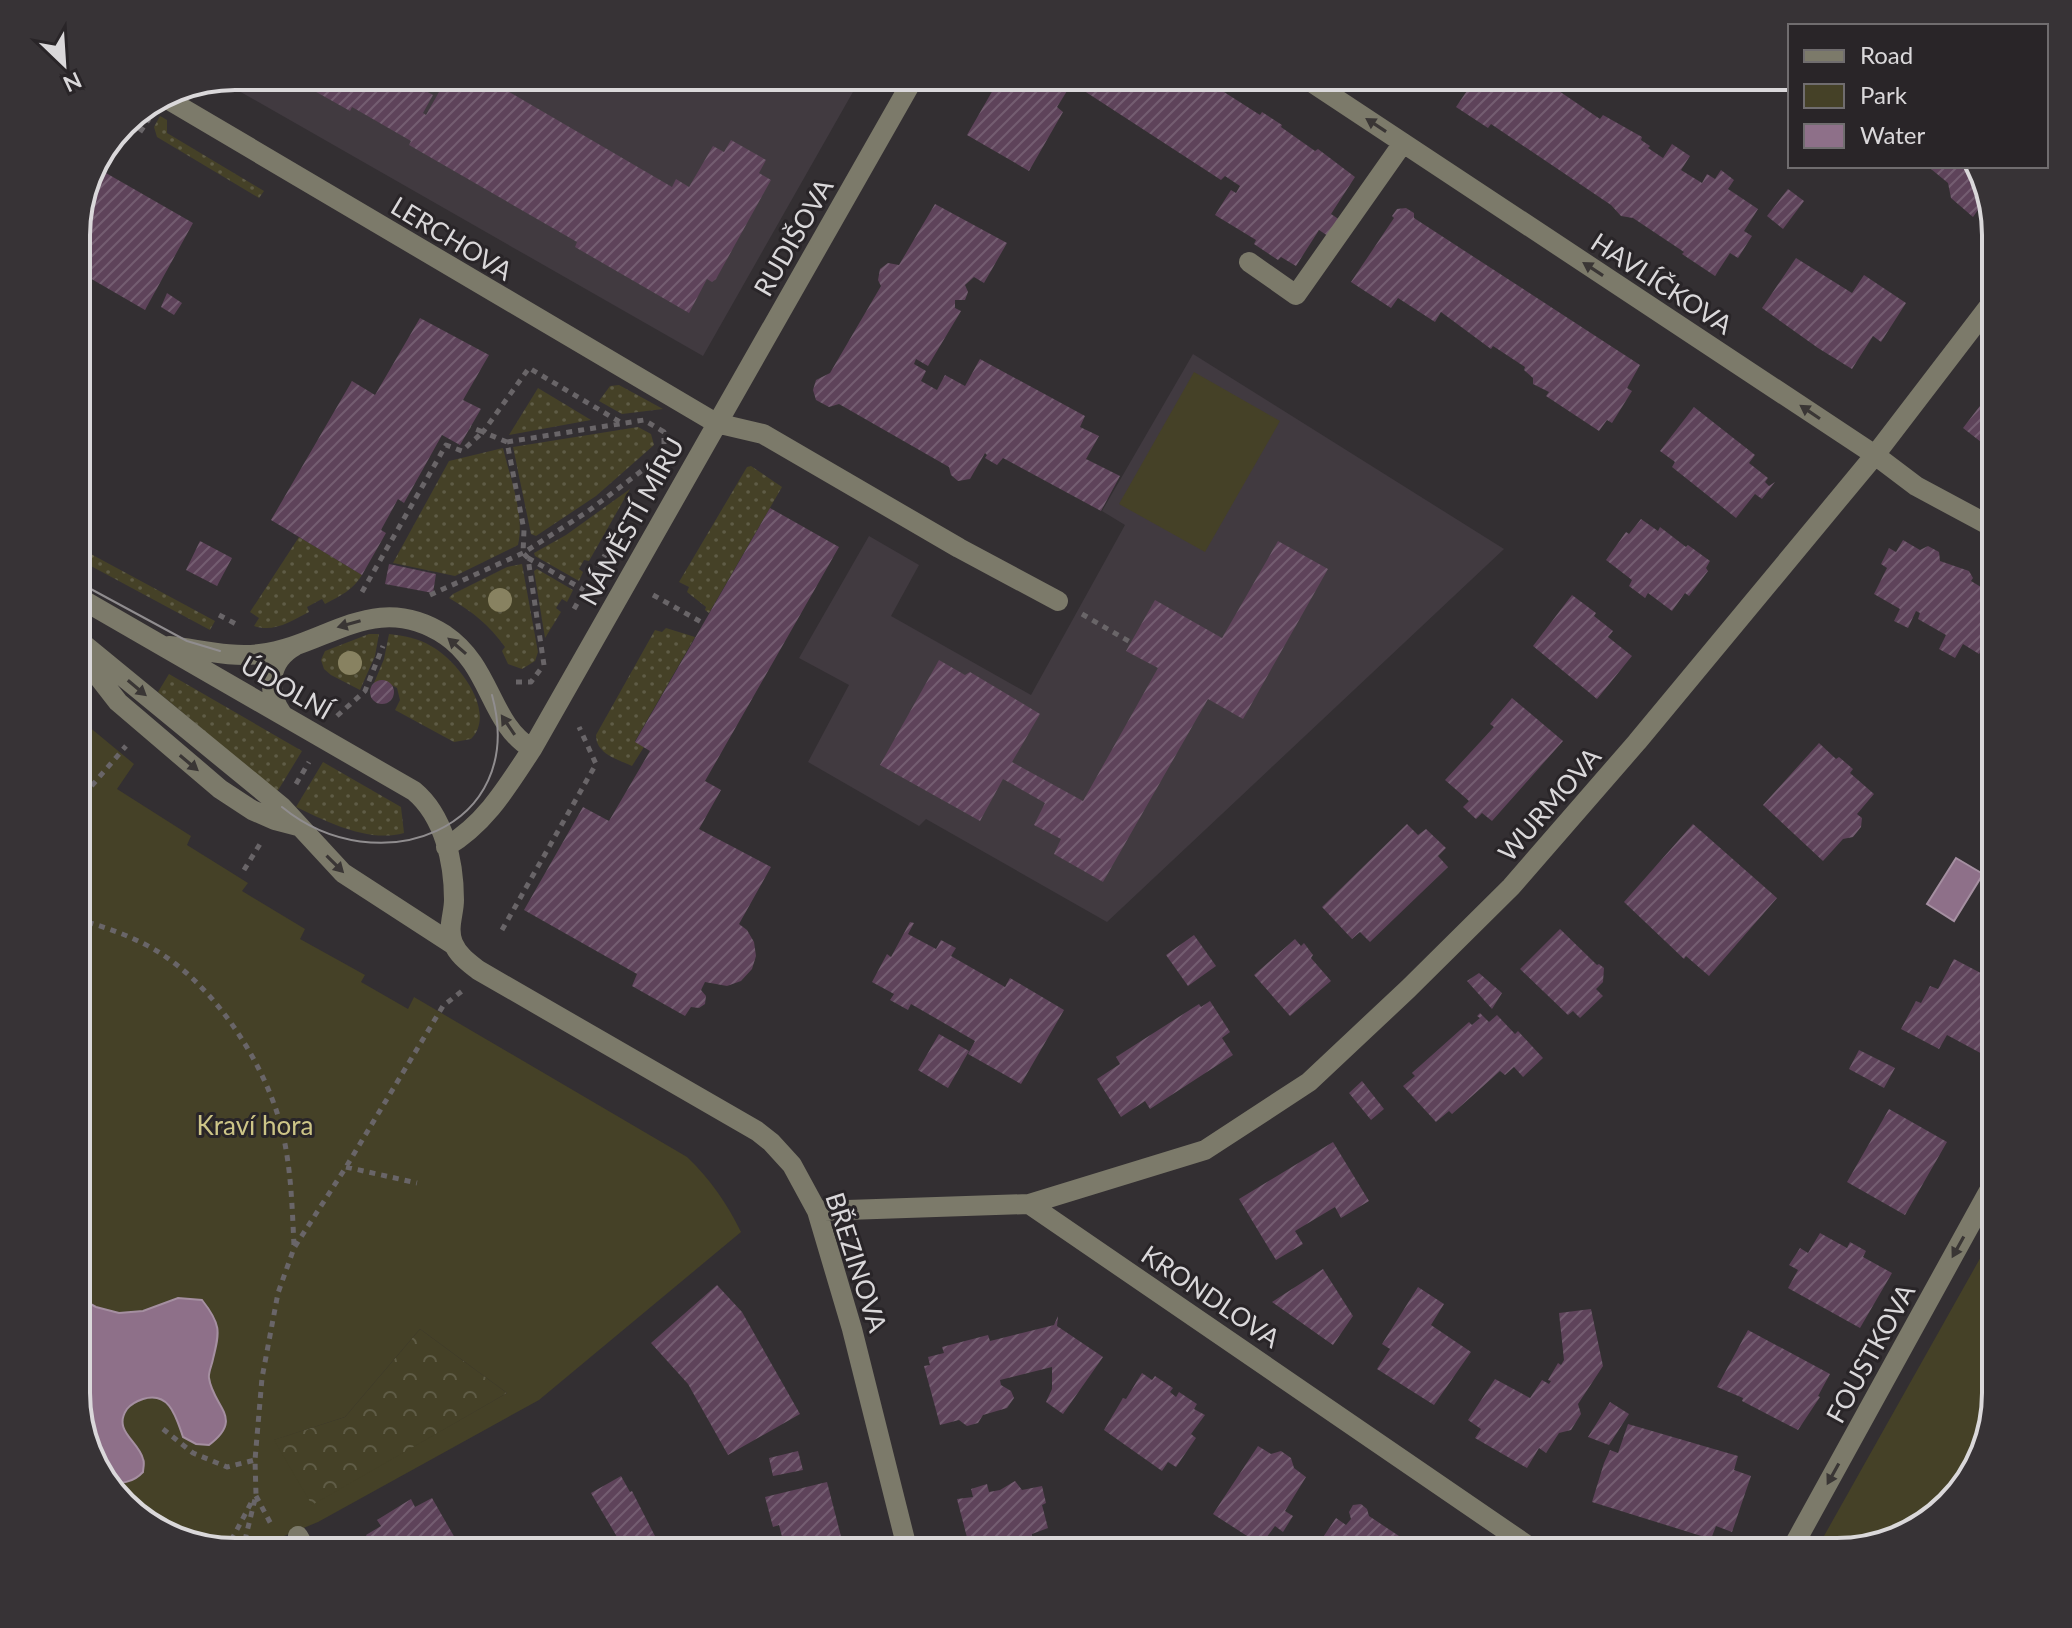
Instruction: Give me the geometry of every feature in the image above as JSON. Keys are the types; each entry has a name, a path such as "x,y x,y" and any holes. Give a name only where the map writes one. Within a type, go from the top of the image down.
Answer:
{"street":[{"name":"RUDIŠOVA","path":"716,423 907,90"},
{"name":"HAVLÍČKOVA","path":"1323,90 1875,455 1916,486 1982,521"},
{"name":"LERCHOVA","path":"175,103 716,423"},
{"path":"1249,262 1296,295 1403,143"},
{"name":"WURMOVA","path":"1029,1204 1205,1150 1309,1082 1511,887 1637,742 1875,455 1982,315"},
{"name":"NÁMĚSTÍ MÍRU","path":"446,847 479,824 495,806 532,749 716,423 763,434 959,548 1058,601"},
{"name":"ÚDOLNÍ","path":"90,604 414,791 431,808 446,847"},
{"path":"161,645 260,654 368,619 403,619 432,628 453,641 471,659 487,683 504,722 521,742 532,749"},
{"path":"282,714 272,696 272,675 281,656 298,644"},
{"path":"90,649 282,807 343,873 454,945"},
{"path":"90,666 124,708 220,789 252,810 298,826"},
{"path":"446,847 454,887 450,927 454,945"},
{"name":"BŘEZINOVA","path":"454,945 478,970 757,1131 792,1165 817,1211 852,1329 904,1538"},
{"name":"FOUSTKOVA","path":"1798,1538 1982,1203"},
{"path":"817,1211 1029,1204"},
{"name":"KRONDLOVA","path":"1029,1204 1517,1538"}],"path":[{"path":"359,596 446,445 462,451 483,432 529,368 620,422"},
{"path":"470,427 507,442 644,420 664,432 664,453 656,467"},
{"path":"507,442 524,530 523,553 584,590"},
{"path":"571,615 608,549"},
{"path":"528,558 544,665"},
{"path":"645,608 661,582"},
{"path":"653,595 703,623"},
{"path":"1058,601 1130,642"},
{"path":"508,677 518,683 531,682 551,652"},
{"path":"502,930 596,764 579,727 585,717"},
{"path":"90,788 126,746"},
{"path":"90,922 112,928 152,948 184,971 220,1010 251,1052 279,1120 291,1186 294,1248"},
{"path":"245,1538 256,1495 255,1460 262,1378 278,1293 294,1248 443,1006 466,988"},
{"path":"346,1167 417,1183"},
{"path":"163,1429 193,1453 227,1467 255,1460"},
{"path":"233,1538 256,1495"}],"shaded area":[{"path":"237,90 854,90 703,356"},
{"path":"1193,354 1504,549 1107,922 926,819 919,826 808,762 849,685 799,658 869,536 919,565 891,616 1031,695 1125,525 1102,511"}],"green space":[{"path":"160,116 167,120 167,133 264,191 259,198 157,137 154,127"},
{"path":"1194,372 1280,421 1205,552 1119,504"},
{"path":"619,385 663,409 622,414 599,401 610,386"},
{"path":"538,388 591,420 509,435"},
{"path":"638,427 651,434 654,445 596,496 536,536 531,534 513,447"},
{"path":"503,448 520,521 518,545 455,576 393,563 449,461"},
{"path":"751,466 782,487 709,613 687,592 689,587 679,582 747,467"},
{"path":"630,489 589,561 584,560 579,569 583,572 579,581 535,556 534,553 566,535"},
{"path":"299,537 362,575 355,585 341,595 325,604 322,599 307,607 309,612 289,622 268,628 254,626 259,618 250,612"},
{"path":"90,554 215,621 210,630 90,566"},
{"path":"522,564 538,652 535,661 522,669 508,664 502,651 505,647 487,626 449,598 507,567"},
{"path":"537,569 573,590 567,602 562,599 556,608 561,612 545,638 534,571"},
{"path":"666,628 695,637 635,741 644,747 632,766 603,751 596,735 655,630 662,632"},
{"path":"369,634 379,634 375,656 360,690 324,669 321,660 325,651"},
{"path":"389,634 426,643 462,674 477,701 480,715 478,728 471,739 454,742 395,710 400,700 397,688 382,680 374,683 384,659"},
{"path":"169,674 302,751 277,792 158,692"},
{"name":"Kraví hora","path":"90,728 134,764 117,789 191,836 187,845 248,883 242,891 305,929 300,939 365,975 361,982 408,1009 414,997 687,1157 717,1192 741,1232 539,1400 318,1522 279,1538 216,1537 197,1533 162,1519 126,1489 120,1480 143,1458 126,1436 123,1423 125,1414 138,1401 155,1398 164,1401 175,1414 183,1437 209,1445 225,1427 224,1412 209,1378 217,1328 202,1300 178,1298 143,1311 119,1313 90,1304","holes":["420,1329 507,1393 312,1505 274,1440 345,1417"]},
{"path":"323,762 401,807 404,833 362,833 296,807"},
{"path":"1982,1255 1981,1412 1963,1466 1940,1496 1910,1519 1856,1537 1823,1538"},
{"path":"420,1329 507,1393 312,1506 273,1440 345,1417"}],"water":[{"path":"1956,858 1982,873 1954,921 1927,904"},
{"path":"178,1298 202,1300 216,1322 217,1341 209,1376 224,1412 225,1427 209,1445 196,1444 183,1437 166,1402 152,1398 132,1404 123,1417 124,1430 144,1462 143,1472 121,1483 109,1466 91,1412 90,1304 119,1313 143,1311"}],"building":[{"path":"313,90 424,90 433,95 423,113 426,115 440,90 506,90 672,187 676,179 689,187 713,146 724,152 731,140 766,160 759,173 771,180 716,279 712,282 707,279 689,313 575,247 577,242 409,145 411,141 352,107 350,111"},
{"path":"993,90 1068,90 1057,107 1063,112 1029,171 967,135"},
{"path":"1083,90 1221,90 1260,115 1262,112 1355,177 1331,214 1340,220 1328,236 1319,230 1296,266 1281,257 1278,260 1254,244 1256,240 1215,215 1231,190 1236,193 1240,186 1225,176 1221,180"},
{"path":"1468,90 1560,90 1600,119 1603,115 1642,137 1641,140 1650,146 1648,148 1663,158 1672,144 1690,156 1681,170 1702,183 1707,174 1715,179 1721,170 1734,180 1728,189 1758,209 1744,231 1752,236 1738,258 1730,253 1715,276 1633,218 1621,216 1611,205 1491,124 1488,128 1456,107"},
{"path":"1966,168 1979,208 1973,217 1951,198 1948,183 1931,169"},
{"path":"104,172 193,223 145,310 90,278 90,225 95,197"},
{"path":"1788,189 1804,201 1783,229 1767,216"},
{"path":"935,204 1007,243 984,283 974,277 965,285 968,292 965,300 955,300 955,308 961,311 928,366 916,359 914,364 926,371 921,381 937,390 945,375 965,386 980,359 1085,416 1080,427 1099,436 1086,459 1120,476 1101,511 1003,458 997,465 985,458 985,453 970,479 958,481 951,475 949,467 839,404 829,407 816,400 813,390 816,380 830,373 881,286 878,280 880,269 888,263 899,265"},
{"path":"1406,208 1414,213 1414,218 1640,365 1627,388 1632,391 1612,423 1607,420 1599,431 1546,396 1549,392 1533,384 1533,378 1524,370 1525,367 1493,346 1491,349 1441,312 1435,322 1398,298 1391,308 1351,282 1397,209"},
{"path":"1796,258 1852,293 1864,275 1906,303 1881,342 1873,336 1852,369 1762,308"},
{"path":"167,293 182,303 174,315 161,307"},
{"path":"420,318 489,355 463,400 481,409 460,445 442,435 404,503 398,499 381,530 386,533 362,575 271,520 352,381 375,395"},
{"path":"1982,403 1982,443 1963,428"},
{"path":"1694,407 1755,455 1749,463 1768,478 1765,482 1769,486 1775,482 1762,499 1755,494 1736,518 1672,467 1675,462 1660,451"},
{"path":"770,508 839,547 705,781 721,790 699,829 771,867 739,924 754,942 756,956 752,969 741,981 727,986 705,982 701,990 706,996 705,1004 699,1008 691,1007 685,1016 632,986 637,974 524,910 583,807 609,821 650,751 635,742"},
{"path":"1641,519 1658,531 1660,527 1710,561 1706,568 1708,571 1689,596 1685,593 1672,611 1648,593 1645,598 1629,586 1632,580 1606,560 1626,532 1629,534"},
{"path":"1903,540 1920,550 1928,546 1939,552 1940,561 1969,571 1973,578 1971,581 1982,588 1982,649 1979,654 1963,644 1955,658 1939,649 1946,635 1918,619 1920,613 1916,611 1908,628 1894,621 1900,609 1874,594 1887,568 1881,564 1889,548 1896,552"},
{"path":"200,541 232,558 217,586 186,570"},
{"path":"1278,541 1328,569 1243,719 1208,699 1103,882 1054,854 1061,839 1034,825 1045,803 1003,779 980,821 880,765 939,660 965,675 970,672 1040,714 1012,762 1083,801 1158,668 1126,651 1155,600 1222,638"},
{"path":"389,564 436,574 433,593 385,584"},
{"path":"1572,595 1596,613 1594,616 1613,631 1608,637 1632,656 1597,699 1533,646"},
{"path":"382,680 390,684 394,692 390,700 382,704 374,700 370,692 374,684"},
{"path":"1512,698 1563,741 1492,821 1482,813 1476,819 1463,807 1469,801 1445,780 1494,727 1490,724"},
{"path":"1819,743 1853,769 1850,773 1874,794 1857,814 1862,818 1861,827 1853,837 1843,839 1823,861 1763,805"},
{"path":"1407,824 1418,835 1426,829 1446,848 1438,856 1448,867 1370,942 1360,932 1352,939 1322,907"},
{"path":"1693,824 1777,898 1709,976 1686,956 1684,959 1624,902"},
{"path":"910,922 914,923 908,934 936,949 941,940 956,948 951,956 1005,987 1010,978 1064,1010 1021,1084 968,1054 975,1041 911,1004 908,1010 890,1000 894,994 872,982 887,954 891,957"},
{"path":"1560,929 1604,968 1603,982 1596,989 1603,996 1580,1018 1573,1011 1568,1015 1520,969"},
{"path":"1194,935 1216,966 1188,986 1166,955"},
{"path":"1295,939 1301,946 1304,943 1313,955 1311,958 1331,981 1290,1016 1254,975"},
{"path":"1954,959 1982,974 1982,1054 1947,1035 1939,1049 1901,1029 1916,1001 1921,1003 1930,986 1938,989"},
{"path":"1479,973 1502,993 1492,1009 1467,981"},
{"path":"1210,1001 1230,1032 1222,1038 1233,1055 1150,1109 1145,1101 1121,1117 1097,1079 1120,1064 1116,1057 1199,1004 1201,1007"},
{"path":"1480,1013 1489,1022 1497,1015 1515,1034 1518,1031 1543,1058 1523,1077 1514,1067 1505,1075 1500,1071 1452,1114 1449,1111 1436,1122 1403,1086 1415,1076 1412,1073 1469,1022 1472,1025 1480,1018 1477,1016"},
{"path":"939,1034 969,1051 948,1088 918,1070"},
{"path":"1859,1050 1895,1068 1884,1088 1849,1069"},
{"path":"1362,1081 1384,1109 1371,1120 1349,1093"},
{"path":"1889,1109 1947,1142 1905,1215 1847,1182"},
{"path":"1333,1142 1369,1201 1341,1218 1335,1207 1295,1231 1303,1244 1276,1260 1239,1199"},
{"path":"1820,1233 1847,1248 1850,1242 1866,1251 1863,1257 1892,1273 1860,1328 1788,1288 1798,1270 1789,1265 1800,1248 1808,1253"},
{"path":"1323,1269 1353,1316 1333,1345 1272,1302"},
{"path":"717,1285 742,1312 800,1414 728,1455 688,1384 651,1343"},
{"path":"1418,1287 1444,1304 1431,1325 1471,1352 1434,1405 1377,1369 1390,1349 1382,1344"},
{"path":"1591,1309 1603,1366 1578,1404 1581,1414 1571,1430 1559,1433 1546,1453 1539,1448 1527,1468 1475,1438 1481,1429 1468,1420 1495,1379 1530,1398 1542,1380 1549,1384 1551,1381 1548,1380 1558,1363 1561,1365 1564,1360 1559,1313"},
{"path":"1058,1316 1057,1326 1103,1357 1063,1414 1046,1402 1052,1389 1052,1367 1000,1380 1014,1398 1007,1408 983,1415 978,1423 967,1426 959,1420 940,1425 924,1366 930,1365 928,1357 944,1353 942,1347 988,1335 990,1341 1054,1325"},
{"path":"1748,1330 1830,1374 1820,1397 1798,1430 1742,1401 1743,1398 1717,1387"},
{"path":"1142,1373 1152,1380 1155,1376 1173,1388 1170,1392 1176,1397 1179,1392 1197,1404 1194,1409 1205,1415 1191,1434 1196,1438 1176,1467 1168,1462 1162,1471 1104,1430"},
{"path":"1610,1402 1629,1414 1609,1445 1588,1437"},
{"path":"1628,1424 1738,1456 1734,1470 1751,1476 1732,1532 1716,1526 1711,1538 1708,1538 1592,1502 1610,1450 1618,1453"},
{"path":"1258,1446 1271,1454 1281,1451 1291,1458 1294,1468 1306,1477 1285,1511 1293,1516 1283,1532 1275,1526 1266,1538 1250,1538 1213,1514"},
{"path":"798,1451 803,1470 773,1476 769,1458"},
{"path":"621,1476 656,1538 618,1538 591,1493"},
{"path":"1015,1481 1022,1490 1042,1486 1046,1503 1042,1505 1048,1528 1032,1534 1031,1538 967,1538 957,1499 973,1497 971,1489 987,1484 989,1492 1000,1490"},
{"path":"827,1482 841,1538 782,1538 779,1525 773,1527 765,1497"},
{"path":"432,1498 455,1538 368,1538 366,1535 381,1526 377,1520 411,1499 415,1507"},
{"path":"1361,1504 1369,1516 1402,1538 1322,1538 1336,1518 1346,1525 1351,1519 1349,1512 1353,1505"}],"tram line":[{"path":"90,589 187,641 220,651"},
{"path":"282,807 320,830 360,841 400,841 436,831 467,810 488,780 497,742 492,695"}]}
